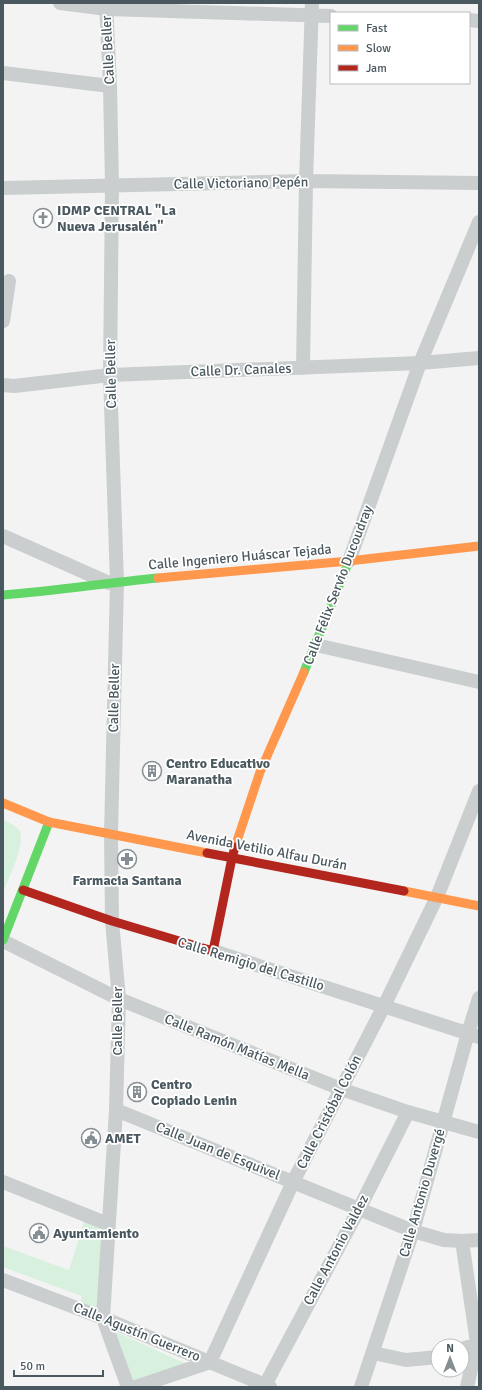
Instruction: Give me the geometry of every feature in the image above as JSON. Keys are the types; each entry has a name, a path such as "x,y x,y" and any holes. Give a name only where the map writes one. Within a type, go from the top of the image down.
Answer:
{"main road":[{"name":"Calle Ingeniero Huáscar Tejada","path":"3,595 349,561 479,546"},
{"name":"Calle Félix Servio Ducoudray","path":"213,951 232,858 260,772 316,646 349,561"},
{"name":"Avenida Vetilio Alfau Durán","path":"3,803 49,822 479,906"},
{"path":"3,941 49,822"},
{"name":"Calle Remigio del Castillo","path":"23,890 112,921 213,951"}],"street":[{"path":"60,3 106,6 312,9 330,16"},
{"name":"Calle Beller","path":"106,6 110,86 112,185 110,375 113,583 111,834 112,921 119,999 116,1110 103,1318 128,1387"},
{"path":"303,368 306,181 312,9"},
{"path":"3,74 110,86"},
{"name":"Calle Victoriano Pepén","path":"3,188 306,181 479,183"},
{"name":"Calle Félix Servio Ducoudray","path":"349,561 420,363 479,222"},
{"path":"3,321 9,281"},
{"name":"Calle Dr. Canales","path":"3,385 14,386 110,375 420,363 479,358"},
{"path":"3,536 113,583"},
{"path":"316,646 479,682"},
{"name":"Calle Cristóbal Colón","path":"210,1362 293,1182 384,1006 437,897 479,791"},
{"name":"Calle Ramón Matías Mella","path":"3,941 119,999 341,1088 408,1112 479,1132"},
{"name":"Calle Remigio del Castillo","path":"213,951 473,1035"},
{"name":"Calle Antonio Duvergé","path":"361,1387 413,1231 443,1122 473,1035 479,998"},
{"name":"Calle Juan de Esquivel","path":"116,1110 413,1231 444,1240 479,1240"},
{"name":"Calle Antonio Valdez","path":"266,1386 408,1112"},
{"path":"3,1182 108,1224"},
{"path":"462,1241 478,1343 467,1387"},
{"name":"Calle Agustín Guerrero","path":"3,1280 103,1318 266,1386"},
{"path":"373,1353 406,1360 430,1358"},
{"path":"136,1387 210,1362"}],"green space":[{"path":"3,820 12,824 19,830 21,835 21,843 16,861 3,892"},
{"path":"86,1215 108,1224 103,1318 82,1310 81,1296 3,1267 3,1246 69,1270"},
{"path":"114,1331 189,1365 130,1383"}],"traffic: fast":[{"path":"304,672 349,561"},
{"path":"3,595 158,578"},
{"path":"3,940 49,822"}],"traffic: slow":[{"path":"158,578 349,561 479,546"},
{"path":"235,847 260,772 304,672"},
{"path":"3,803 49,822 207,853"},
{"path":"404,891 479,906"}],"traffic: jam":[{"path":"23,890 112,921 213,951 235,847"},
{"path":"207,853 404,891"}],"place":[{"name":"IDMP CENTRAL \"La Nueva Jerusalén\"","path":"43,218"},
{"name":"Centro Educativo Maranatha","path":"152,771"},
{"name":"Farmacia Santana","path":"127,859"},
{"name":"Centro Copiado Lenin","path":"137,1092"},
{"name":"AMET","path":"91,1138"},
{"name":"Ayuntamiento","path":"39,1233"}]}
